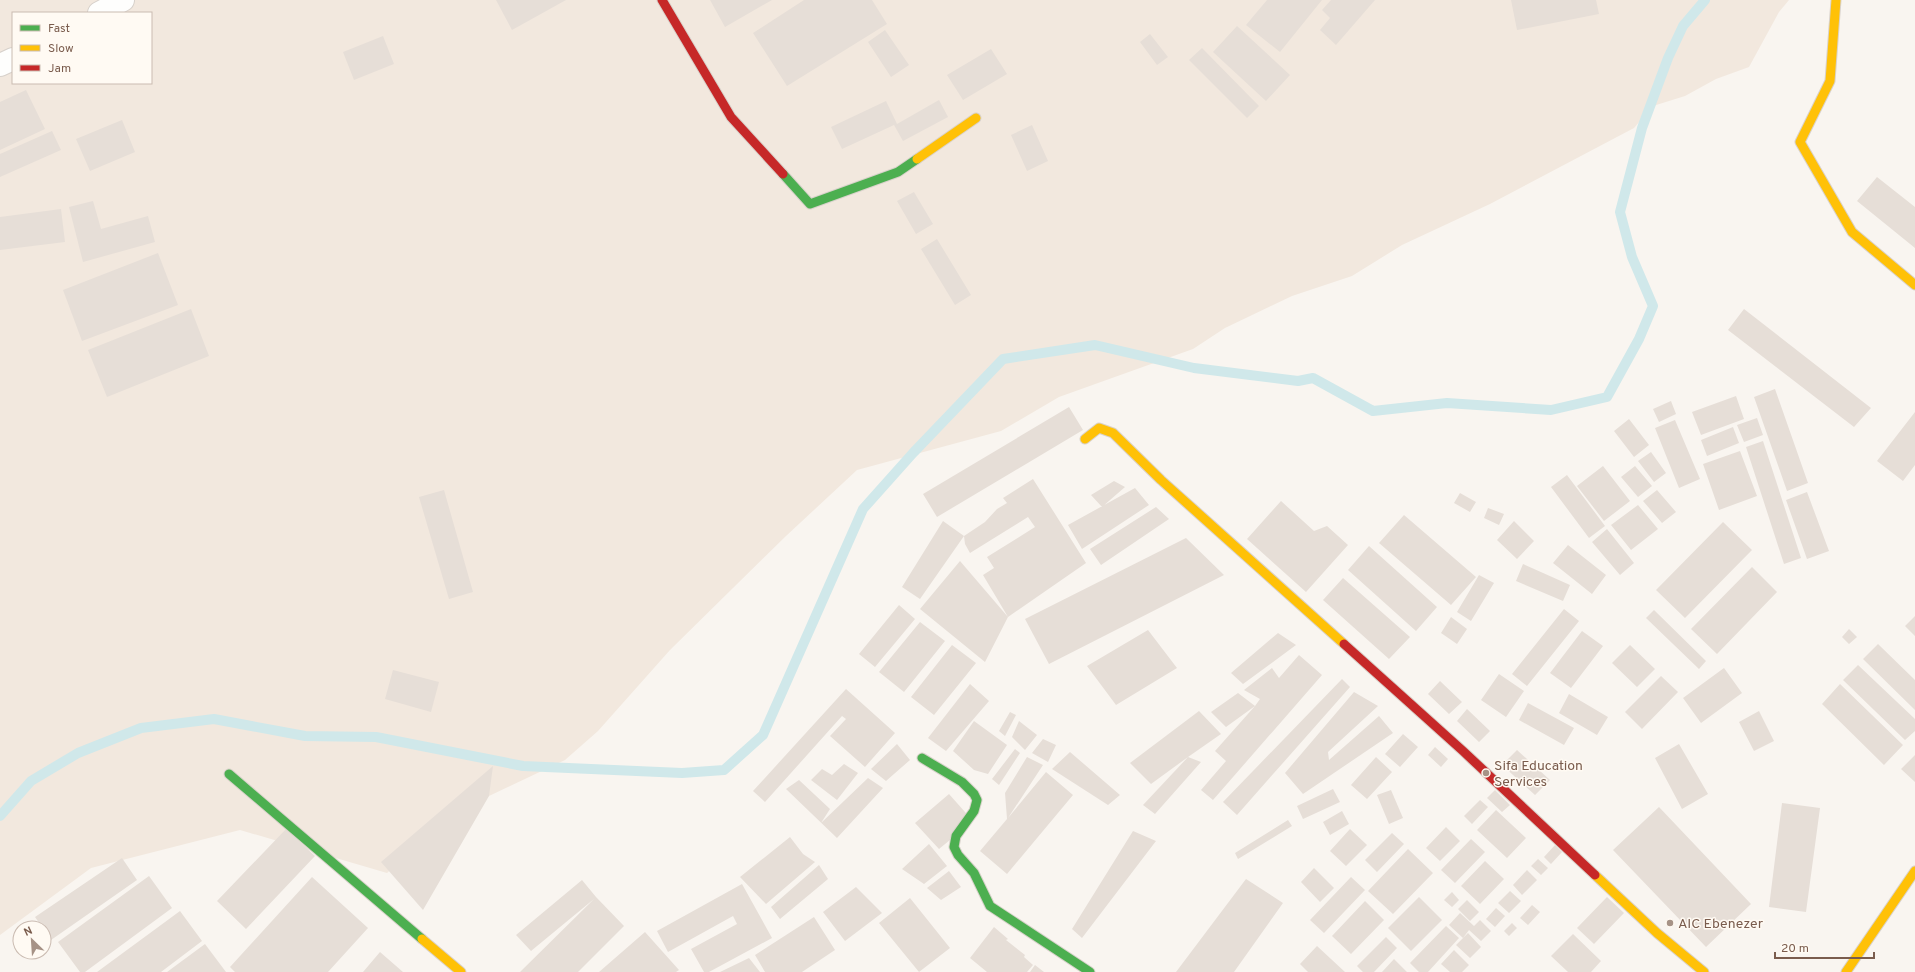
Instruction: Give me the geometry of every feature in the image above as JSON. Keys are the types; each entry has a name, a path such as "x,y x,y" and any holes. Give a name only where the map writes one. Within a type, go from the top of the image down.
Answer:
{"street":[{"path":"101,12 123,0"},
{"path":"662,0 731,117 810,204 898,172 976,118"},
{"path":"1836,0 1830,81 1800,142 1852,232 1915,286"},
{"path":"0,65 12,59"},
{"path":"1085,439 1099,428 1113,433 1161,480 1463,751 1656,934 1704,972"},
{"path":"922,758 968,787 975,796 977,801 976,808 956,836 953,843 955,849 974,874 982,895 990,906 1090,972"},
{"path":"229,774 461,972"},
{"path":"1846,972 1915,871"}],"shaded area":[{"path":"0,0 1789,0 1779,12 1749,67 1716,79 1685,96 1653,106 1634,128 1490,204 1402,245 1352,276 1292,296 1225,328 1193,349 1059,397 1001,431 857,470 786,536 670,650 598,731 565,760 489,796 459,808 387,873 240,830 91,868 20,920 12,920 12,926 0,935"}],"building":[{"path":"496,0 566,0 512,30"},
{"path":"710,0 772,0 725,27"},
{"path":"804,0 872,0 887,24 787,86 753,33"},
{"path":"1267,0 1322,0 1280,52 1246,25"},
{"path":"1331,0 1375,0 1336,45 1320,30 1330,18 1322,10"},
{"path":"1511,0 1596,0 1599,14 1517,30"},
{"path":"1237,26 1290,75 1266,101 1213,52"},
{"path":"885,30 909,65 891,77 868,42"},
{"path":"1150,34 1168,57 1157,65 1140,42"},
{"path":"383,36 394,64 354,80 343,52"},
{"path":"1202,48 1259,106 1247,118 1189,60"},
{"path":"991,49 1007,74 963,100 947,75"},
{"path":"26,90 45,129 0,150 0,102"},
{"path":"939,100 948,117 903,141 894,125 842,149 831,127 886,101 897,124"},
{"path":"122,120 135,152 90,171 76,139"},
{"path":"1032,125 1048,161 1027,171 1011,135"},
{"path":"52,131 61,150 0,177 0,154"},
{"path":"1877,177 1915,207 1915,248 1857,201"},
{"path":"914,192 933,224 916,234 897,201"},
{"path":"93,201 101,229 148,216 155,242 83,262 69,207"},
{"path":"61,209 65,242 0,250 0,217"},
{"path":"937,239 971,295 955,305 921,249"},
{"path":"158,253 178,305 82,341 63,290"},
{"path":"191,309 209,356 107,397 88,350"},
{"path":"1744,309 1871,408 1854,427 1728,330"},
{"path":"1775,389 1808,483 1787,491 1754,397"},
{"path":"1736,396 1744,419 1701,435 1692,412"},
{"path":"1671,401 1676,414 1659,422 1653,409"},
{"path":"1069,407 1083,430 937,517 923,494"},
{"path":"1915,412 1915,465 1903,481 1877,461"},
{"path":"1757,418 1763,435 1744,442 1737,425"},
{"path":"1629,419 1649,445 1634,457 1614,431"},
{"path":"1675,420 1700,479 1679,488 1655,428"},
{"path":"1733,427 1739,443 1707,456 1701,440"},
{"path":"1763,441 1801,558 1784,564 1746,447"},
{"path":"1740,451 1757,496 1719,510 1703,464"},
{"path":"1651,452 1666,473 1654,482 1638,461"},
{"path":"1603,466 1630,501 1604,521 1577,486"},
{"path":"1635,466 1652,486 1638,497 1621,477"},
{"path":"1567,475 1605,526 1589,538 1551,487"},
{"path":"1033,479 1086,563 1008,617 983,575 994,568 987,557 1035,527 1028,517 970,553 965,544 964,536 985,522 997,509 1007,503 1003,498"},
{"path":"1114,481 1125,487 1102,507 1091,495"},
{"path":"1135,488 1149,505 1082,549 1068,525"},
{"path":"444,490 473,592 449,599 419,497"},
{"path":"1657,490 1676,512 1662,523 1643,501"},
{"path":"1807,492 1829,551 1807,559 1786,500"},
{"path":"1460,493 1476,502 1470,512 1454,503"},
{"path":"1281,501 1314,531 1327,526 1348,545 1306,592 1247,539"},
{"path":"1638,505 1658,529 1631,550 1611,525"},
{"path":"1156,507 1169,519 1101,565 1090,549"},
{"path":"1488,508 1504,514 1499,525 1484,518"},
{"path":"1404,515 1476,577 1451,605 1379,543"},
{"path":"943,521 964,536 920,599 902,587"},
{"path":"1514,521 1534,541 1517,559 1497,540"},
{"path":"1723,522 1752,550 1685,618 1656,590"},
{"path":"1607,529 1634,563 1620,575 1592,542"},
{"path":"1186,538 1224,575 1049,664 1025,619"},
{"path":"1568,545 1606,575 1592,594 1553,563"},
{"path":"1369,546 1437,607 1416,631 1348,570"},
{"path":"960,561 1008,617 985,662 920,609"},
{"path":"1523,564 1570,585 1563,601 1516,581"},
{"path":"1752,567 1777,592 1717,654 1691,629"},
{"path":"1479,575 1494,583 1471,621 1457,612"},
{"path":"1343,578 1410,637 1389,659 1323,600"},
{"path":"899,605 915,619 875,667 859,654"},
{"path":"1564,609 1579,621 1527,686 1512,674"},
{"path":"1654,610 1706,661 1699,669 1646,618"},
{"path":"1915,616 1915,636 1905,626"},
{"path":"1451,617 1467,629 1457,644 1441,633"},
{"path":"920,622 945,641 904,692 879,672"},
{"path":"1849,629 1857,637 1849,644 1842,637"},
{"path":"1148,630 1177,668 1116,705 1087,666"},
{"path":"1582,631 1603,646 1571,688 1550,673"},
{"path":"1278,633 1296,645 1243,684 1231,673"},
{"path":"1878,644 1915,680 1915,710 1863,659"},
{"path":"952,645 976,663 934,715 911,697"},
{"path":"1630,645 1655,669 1637,687 1612,663"},
{"path":"1299,655 1322,675 1213,800 1201,790 1226,761 1215,751 1260,699 1244,690 1272,668 1279,678"},
{"path":"1858,665 1915,719 1915,731 1905,740 1843,680"},
{"path":"1724,668 1742,693 1701,723 1683,698"},
{"path":"393,670 439,682 431,712 385,699"},
{"path":"1499,674 1524,691 1506,717 1481,700"},
{"path":"1661,676 1678,692 1642,729 1625,712"},
{"path":"1342,679 1350,687 1237,815 1223,802"},
{"path":"1440,681 1462,702 1449,714 1428,694"},
{"path":"970,684 989,701 946,751 928,738"},
{"path":"1840,684 1903,745 1884,765 1822,704"},
{"path":"846,689 895,733 865,767 830,736 846,719 842,716 765,802 753,791"},
{"path":"1354,692 1378,706 1328,752 1329,760 1379,716 1393,733 1303,794 1285,773"},
{"path":"1238,693 1255,706 1226,727 1211,712"},
{"path":"1569,694 1608,717 1597,735 1559,713"},
{"path":"1528,703 1574,728 1564,745 1519,720"},
{"path":"1467,709 1490,731 1479,742 1457,721"},
{"path":"1199,711 1221,734 1151,784 1130,763"},
{"path":"1759,711 1774,741 1754,751 1739,722"},
{"path":"1010,712 1016,715 1005,736 999,731"},
{"path":"974,721 1007,745 988,774 974,770 953,751"},
{"path":"1019,721 1037,735 1025,750 1012,737"},
{"path":"1403,734 1418,747 1400,767 1385,754"},
{"path":"1043,739 1056,745 1048,762 1032,753"},
{"path":"897,744 910,760 886,781 871,769"},
{"path":"1679,744 1708,794 1682,809 1655,758"},
{"path":"1435,747 1448,759 1441,767 1428,755"},
{"path":"1015,749 1020,753 999,785 992,779"},
{"path":"1517,750 1550,780 1535,795 1502,765"},
{"path":"1070,752 1120,795 1108,805 1052,769"},
{"path":"1915,755 1915,782 1901,769"},
{"path":"1027,757 1043,765 1008,818 1046,772 1073,795 1007,874 980,851 1007,819 1005,793"},
{"path":"1188,757 1201,762 1155,814 1143,805"},
{"path":"1376,757 1392,772 1367,799 1351,785"},
{"path":"844,764 858,773 837,800 811,780 822,769 832,775"},
{"path":"493,766 489,796 423,910 381,862"},
{"path":"868,778 883,788 837,838 821,823"},
{"path":"799,780 830,809 821,823 786,789"},
{"path":"1333,789 1340,802 1303,819 1297,806"},
{"path":"1391,790 1403,818 1389,824 1377,795"},
{"path":"1495,790 1510,805 1502,812 1487,798"},
{"path":"949,794 973,821 939,849 915,823"},
{"path":"1480,800 1488,807 1472,824 1464,816"},
{"path":"1782,803 1820,808 1806,912 1769,907"},
{"path":"1659,807 1751,904 1706,947 1613,850"},
{"path":"1496,810 1526,838 1507,858 1477,830"},
{"path":"1342,811 1349,824 1330,835 1323,822"},
{"path":"1288,820 1292,826 1238,859 1235,853"},
{"path":"1446,827 1460,841 1440,861 1426,848"},
{"path":"286,829 315,856 246,929 217,901"},
{"path":"1350,829 1367,845 1346,866 1330,851"},
{"path":"1133,831 1156,841 1082,938 1072,929"},
{"path":"1392,833 1404,844 1377,872 1365,860"},
{"path":"790,837 803,854 815,862 766,904 740,877"},
{"path":"1471,839 1485,852 1455,883 1441,870"},
{"path":"929,844 947,866 924,884 902,869"},
{"path":"1555,845 1562,852 1551,864 1544,857"},
{"path":"1408,849 1433,873 1393,914 1368,891"},
{"path":"122,858 137,880 52,939 52,920 37,920 35,917"},
{"path":"1538,859 1548,868 1541,875 1531,866"},
{"path":"1485,861 1504,879 1480,904 1461,886"},
{"path":"819,865 828,879 780,919 771,907"},
{"path":"1314,868 1334,888 1320,902 1301,882"},
{"path":"1527,870 1537,880 1522,895 1513,885"},
{"path":"949,871 961,887 941,900 927,888"},
{"path":"149,876 172,908 85,972 80,972 58,942"},
{"path":"312,877 368,928 328,972 235,972 230,967"},
{"path":"1351,877 1365,890 1324,933 1310,920"},
{"path":"1246,879 1283,903 1234,972 1176,972"},
{"path":"582,880 624,926 578,972 520,972 594,899 531,951 516,935"},
{"path":"742,884 772,938 709,972 704,972 691,949 737,924 733,916 668,952 657,931"},
{"path":"856,887 882,913 845,941 823,912"},
{"path":"1510,891 1521,901 1509,913 1498,903"},
{"path":"1452,892 1459,900 1452,907 1444,900"},
{"path":"1419,897 1442,920 1411,951 1388,928"},
{"path":"1607,897 1624,913 1594,944 1577,928"},
{"path":"910,898 950,948 919,972 879,923"},
{"path":"1467,900 1479,912 1470,921 1458,909"},
{"path":"1365,901 1384,920 1351,954 1332,936"},
{"path":"1532,905 1540,912 1528,925 1520,918"},
{"path":"1496,908 1505,916 1495,927 1486,919"},
{"path":"180,911 202,941 161,972 97,972"},
{"path":"1460,913 1474,926 1480,920 1491,931 1481,941 1469,930 1463,938 1449,925"},
{"path":"814,917 835,950 802,972 765,972 755,955"},
{"path":"1512,923 1517,928 1509,936 1504,931"},
{"path":"1446,926 1459,938 1428,972 1419,972 1410,963"},
{"path":"994,927 1008,939 1006,940 1025,955 1024,957 1033,965 1027,972 987,972 970,958"},
{"path":"645,932 679,970 676,972 599,972"},
{"path":"1468,933 1481,947 1470,958 1456,945"},
{"path":"1573,934 1601,961 1591,972 1568,972 1551,956"},
{"path":"1386,937 1397,948 1374,972 1363,972 1357,966"},
{"path":"205,944 226,972 167,972"},
{"path":"1317,946 1345,972 1308,972 1300,964"},
{"path":"1454,950 1469,965 1462,972 1450,972 1441,964"},
{"path":"380,952 403,972 363,972"},
{"path":"749,958 760,972 720,972"},
{"path":"1394,959 1407,972 1382,972"},
{"path":"1035,965 1044,972 1030,972"}],"waterway":[{"path":"0,816 31,781 78,753 141,728 214,719 305,736 376,737 523,766 682,773 724,770 763,735 863,509 913,453 1003,359 1095,345 1194,368 1298,381 1313,378 1373,411 1447,403 1551,410 1607,397 1639,339 1653,306 1632,257 1620,212 1642,128 1668,58 1683,26 1705,0"}],"traffic: fast":[{"path":"783,174 810,204 898,172 917,159"},
{"path":"922,758 962,782 974,794 977,800 974,811 956,836 954,847 958,855 974,873 990,906 1090,972"},
{"path":"229,774 422,939"}],"traffic: slow":[{"path":"1836,0 1830,81 1800,142 1852,232 1915,285"},
{"path":"917,159 976,118"},
{"path":"1085,439 1099,428 1113,433 1161,480 1344,644"},
{"path":"1846,972 1915,871"},
{"path":"1595,875 1657,933 1704,972"},
{"path":"422,939 461,972"}],"traffic: jam":[{"path":"662,0 731,117 783,174"},
{"path":"1344,644 1463,751 1595,875"}],"place":[{"name":"Sifa Education Services","path":"1486,773"},
{"name":"AIC Ebenezer","path":"1670,923"}]}
